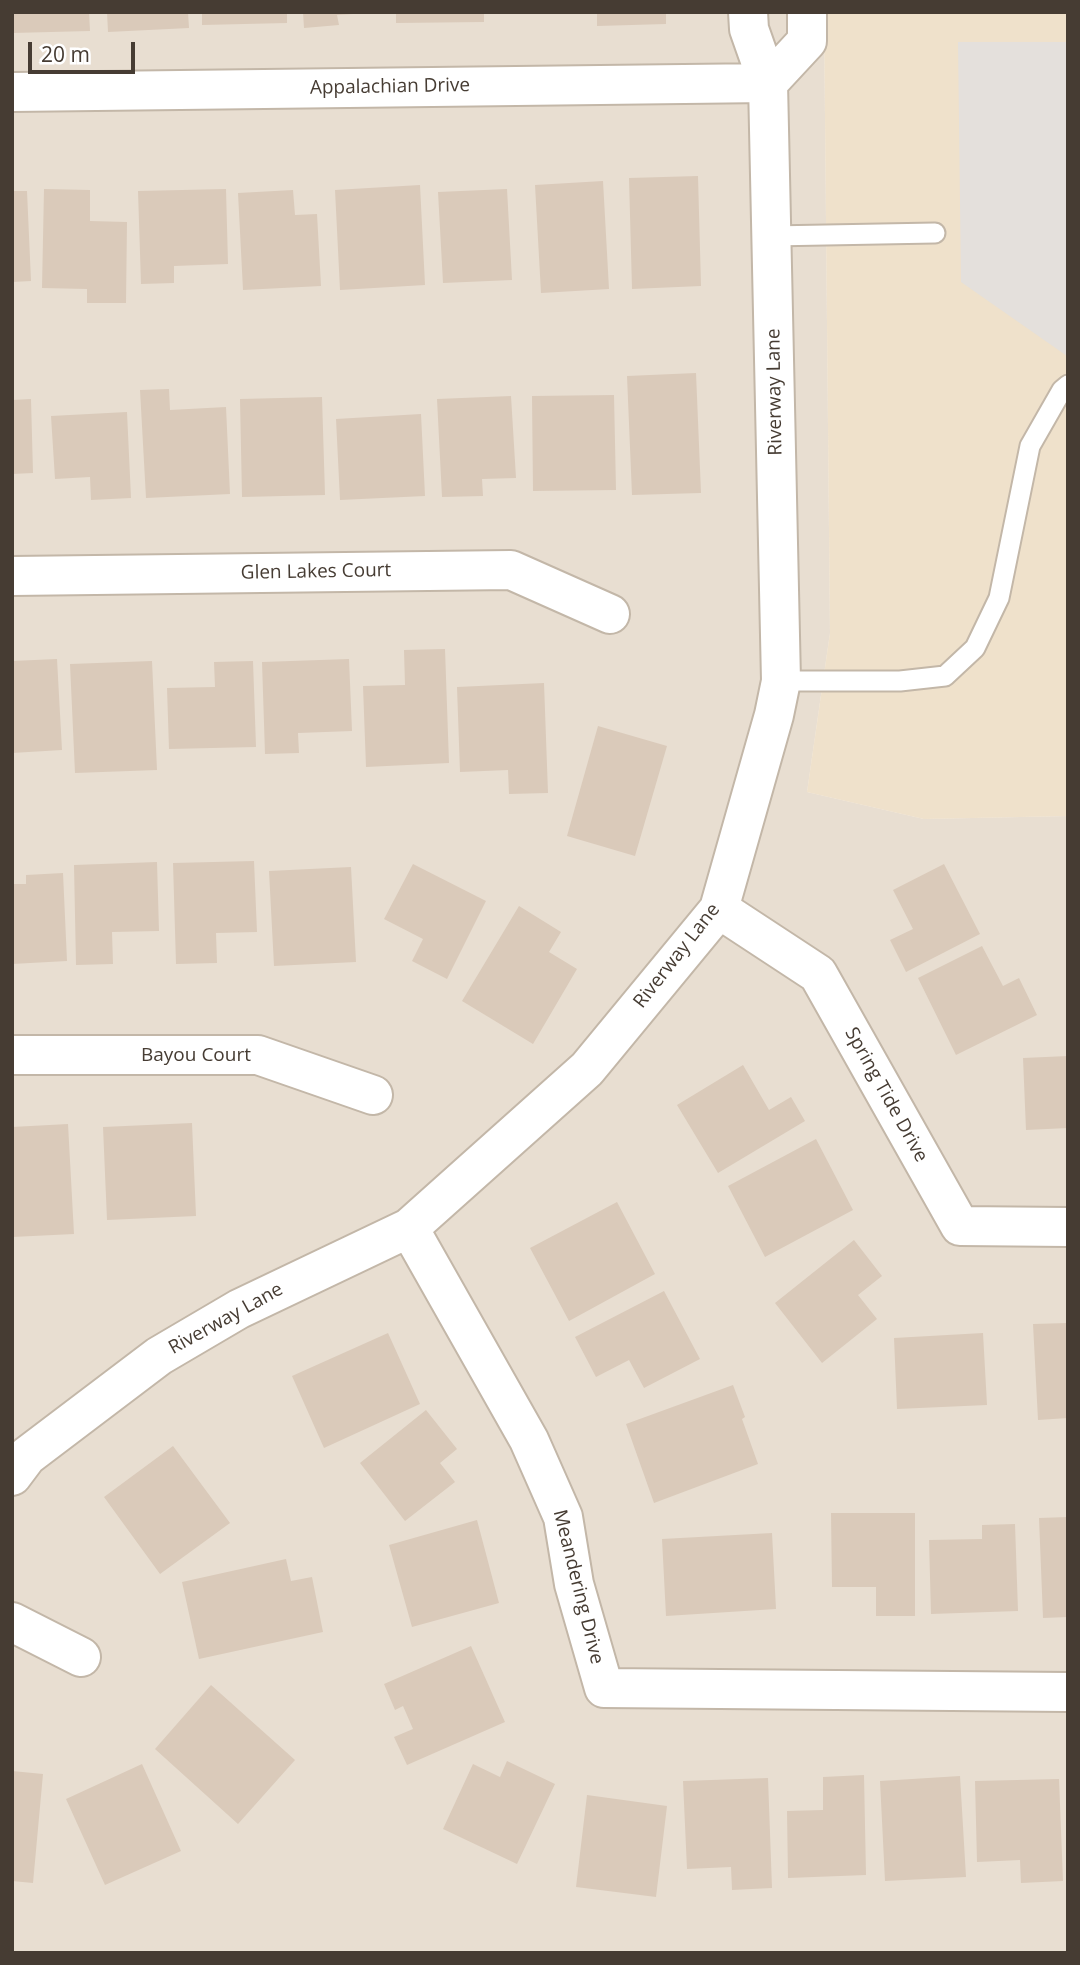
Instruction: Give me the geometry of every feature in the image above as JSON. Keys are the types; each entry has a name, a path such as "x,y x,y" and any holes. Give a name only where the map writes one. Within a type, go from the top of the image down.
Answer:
{"street":[{"name":"Riverway Lane","path":"12,1476 27,1456 159,1356 239,1309 409,1228 587,1069 719,909 771,728 781,681 768,83 749,29 748,12"},
{"path":"768,83 807,41 807,12"},
{"name":"Appalachian Drive","path":"12,92 768,83"},
{"name":"Glen Lakes Court","path":"12,576 511,570 610,614"},
{"name":"Spring Tide Drive","path":"719,909 818,974 960,1226 1068,1227"},
{"name":"Bayou Court","path":"12,1055 258,1055 373,1095"},
{"name":"Meandering Drive","path":"409,1228 529,1440 564,1517 574,1584 604,1688 1068,1692"},
{"path":"12,1622 81,1657"}],"lane":[{"path":"771,236 935,233"},
{"path":"781,681 900,681 945,676 975,648 999,598 1030,446 1062,390 1068,385"}],"shaded area":[{"path":"12,12 824,12 830,633 807,792 924,819 1068,816 1068,1953 12,1953"},
{"path":"824,12 1068,12 1068,816 924,819 807,792 830,633"},
{"path":"958,42 1068,42 1067,356 961,282"}],"building":[{"path":"12,12 89,12 90,31 12,33"},
{"path":"107,12 188,12 189,28 108,32"},
{"path":"202,12 287,12 287,23 202,25"},
{"path":"303,12 353,14 337,15 339,25 304,28"},
{"path":"396,12 484,12 484,22 396,23"},
{"path":"597,12 666,12 666,24 597,26"},
{"path":"698,176 701,286 632,289 629,178"},
{"path":"603,181 609,289 541,293 535,185"},
{"path":"420,185 425,285 340,290 335,190"},
{"path":"44,189 90,190 90,221 127,222 126,303 87,303 87,289 42,288"},
{"path":"226,189 228,264 174,266 174,283 141,284 138,191"},
{"path":"507,189 512,280 443,283 438,192"},
{"path":"293,190 295,215 317,214 321,286 243,290 238,193"},
{"path":"12,191 27,191 31,281 12,282"},
{"path":"696,373 701,493 632,495 627,376"},
{"path":"169,389 170,410 226,407 230,494 146,498 140,390"},
{"path":"614,395 616,490 533,491 532,396"},
{"path":"511,396 516,478 482,479 483,496 442,497 437,399"},
{"path":"322,397 325,495 242,497 240,399"},
{"path":"31,399 33,473 12,474 12,400"},
{"path":"127,412 131,498 91,500 90,477 55,479 51,416"},
{"path":"421,414 425,496 340,500 336,419"},
{"path":"445,649 449,763 366,767 363,686 405,685 404,650"},
{"path":"57,659 62,750 12,753 12,661"},
{"path":"349,659 352,731 298,733 299,753 265,754 262,662"},
{"path":"152,661 157,770 75,773 70,664"},
{"path":"253,661 256,747 169,749 167,688 215,687 214,662"},
{"path":"544,683 548,793 509,794 508,770 460,772 457,687"},
{"path":"598,726 667,746 635,856 567,836"},
{"path":"254,861 257,932 216,933 217,963 176,964 173,863"},
{"path":"157,862 159,931 112,932 113,964 76,965 74,865"},
{"path":"413,864 486,901 447,979 412,961 423,939 384,919"},
{"path":"944,864 980,934 906,972 890,940 913,929 893,890"},
{"path":"351,867 356,962 274,966 269,871"},
{"path":"63,873 67,961 12,964 12,884 26,884 26,875"},
{"path":"519,906 561,932 549,952 577,969 533,1044 462,1001"},
{"path":"982,946 1003,986 1019,978 1037,1015 956,1055 918,978"},
{"path":"1068,1056 1068,1128 1026,1130 1023,1058"},
{"path":"743,1065 769,1110 791,1097 805,1121 718,1173 677,1105"},
{"path":"192,1123 196,1216 107,1220 103,1127"},
{"path":"68,1124 74,1234 12,1237 12,1127"},
{"path":"816,1139 853,1210 765,1257 728,1186"},
{"path":"617,1202 655,1274 569,1321 530,1248"},
{"path":"854,1240 882,1276 858,1295 877,1319 822,1363 775,1303"},
{"path":"664,1291 700,1359 644,1388 629,1360 596,1377 575,1337"},
{"path":"1068,1323 1068,1418 1038,1420 1033,1324"},
{"path":"388,1333 420,1404 324,1448 292,1376"},
{"path":"983,1333 987,1405 897,1409 894,1338"},
{"path":"733,1385 758,1464 654,1503 626,1424"},
{"path":"426,1410 457,1449 440,1463 455,1482 405,1521 360,1463"},
{"path":"173,1446 230,1523 160,1574 104,1497"},
{"path":"831,1513 915,1513 915,1616 876,1616 876,1587 832,1587"},
{"path":"1068,1517 1068,1617 1043,1618 1039,1518"},
{"path":"477,1520 499,1603 412,1627 389,1545"},
{"path":"1015,1524 1018,1611 931,1614 929,1540 982,1539 982,1525"},
{"path":"772,1533 776,1609 666,1616 662,1539"},
{"path":"286,1559 291,1581 312,1577 323,1632 199,1659 182,1582"},
{"path":"471,1646 505,1722 407,1765 394,1737 413,1729 403,1706 395,1710 384,1684"},
{"path":"211,1685 295,1760 238,1824 155,1749"},
{"path":"507,1761 555,1784 517,1864 443,1829 473,1764 500,1777"},
{"path":"142,1764 181,1851 105,1885 66,1799"},
{"path":"12,1771 43,1774 33,1883 12,1881"},
{"path":"864,1775 866,1875 788,1878 787,1811 823,1810 823,1777"},
{"path":"960,1776 966,1877 885,1881 880,1781"},
{"path":"768,1778 772,1888 732,1890 731,1867 687,1869 683,1781"},
{"path":"1059,1779 1063,1881 1021,1883 1020,1860 977,1862 975,1781"},
{"path":"587,1795 667,1806 656,1897 576,1887"}]}
